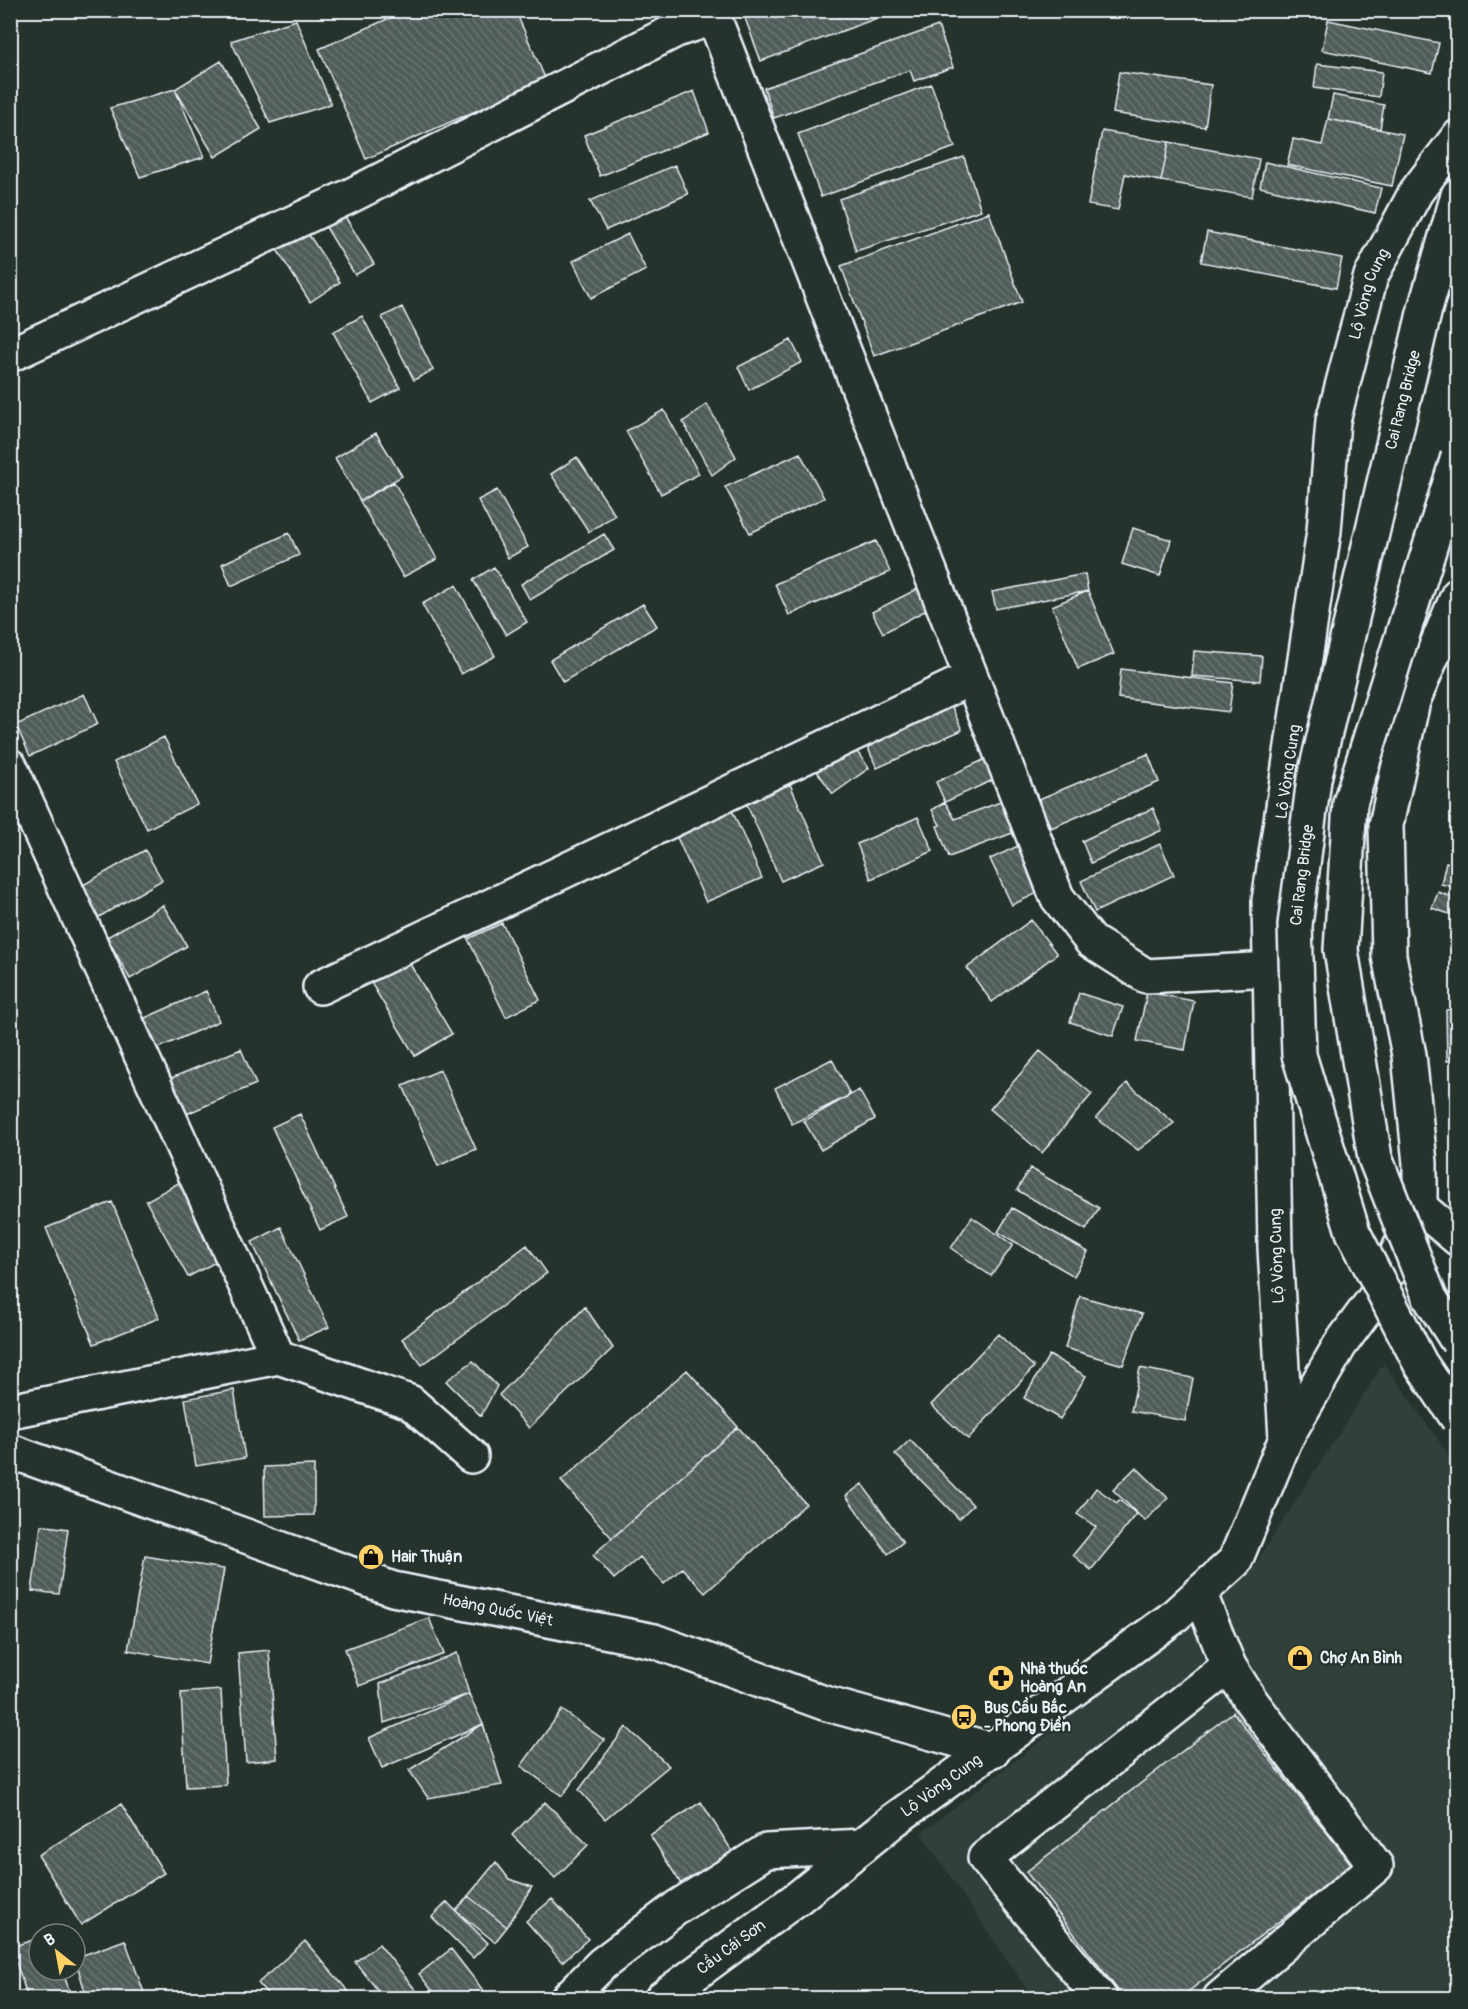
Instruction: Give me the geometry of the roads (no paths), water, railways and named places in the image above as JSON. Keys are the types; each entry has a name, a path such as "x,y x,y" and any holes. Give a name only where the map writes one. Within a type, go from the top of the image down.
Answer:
{"main road":[{"path":"10,355 348,197 676,30 712,14 1057,897 1091,941 1146,976 1270,969"},
{"name":"Lộ Vòng Cung","path":"1286,1438 1275,1248 1269,901 1324,531 1333,421 1371,276 1416,192 1458,137"},
{"name":"Cai Rang Bridge","path":"1458,195 1425,309 1314,779 1295,925 1299,1055 1353,1232 1420,1363 1458,1419"},
{"path":"1458,457 1350,803 1341,950 1375,1158 1430,1298 1458,1342"},
{"name":"Lộ Vòng Cung","path":"799,1897 894,1820 993,1750 1200,1595 1235,1561 1286,1438 1340,1345 1376,1296 1420,1208 1420,1163 1409,1055 1389,956 1386,825 1413,701 1458,595"},
{"path":"320,987 971,678"},
{"path":"10,766 278,1358"},
{"path":"1420,1208 1458,1239"},
{"path":"10,1411 278,1358 410,1402 471,1456"},
{"name":"Hoàng Quốc Việt","path":"10,1451 393,1589 654,1641 824,1703 993,1750"},
{"path":"1200,1595 1229,1666 1251,1701 1376,1866 1220,1998"},
{"path":"1100,1998 985,1858 1229,1666"},
{"path":"568,1998 602,1964 679,1906 766,1851 862,1846"},
{"name":"Cầu Cái Sơn","path":"662,1998 799,1897"}],"place":[{"name":"Hair Thuận","path":"371,1557"},
{"name":"Chợ An Bình","path":"1300,1658"},
{"name":"Nhà thuốc Hoàng An","path":"1001,1678"},
{"name":"Bus Cầu Bắc - Phong Điền","path":"964,1717"}]}
